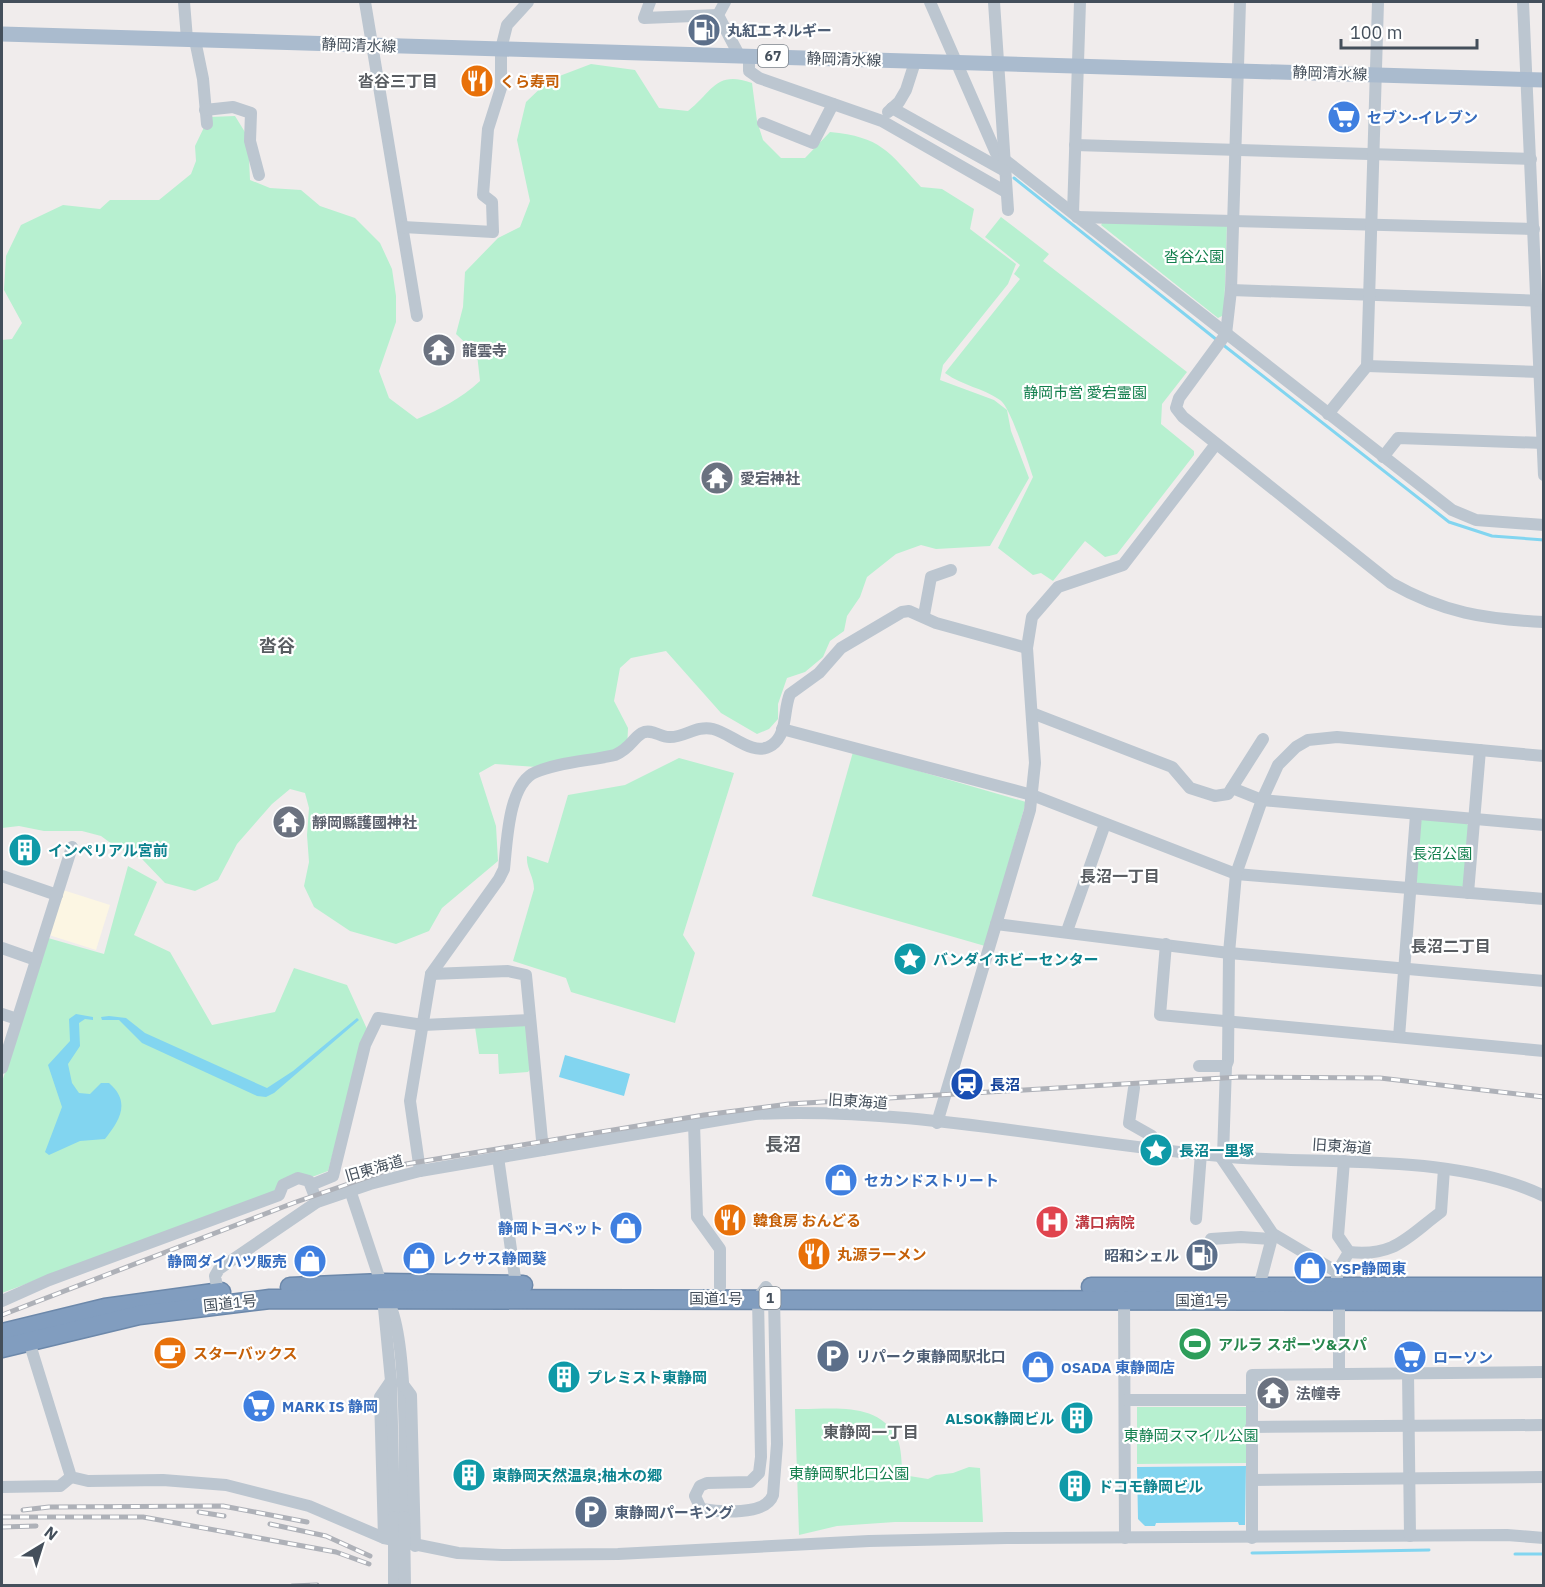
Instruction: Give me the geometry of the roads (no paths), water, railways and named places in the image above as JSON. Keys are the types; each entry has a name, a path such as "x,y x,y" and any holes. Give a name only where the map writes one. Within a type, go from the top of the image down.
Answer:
{"highway":[{"name":"国道1号","path":"2,1333 27,1334 221,1303 384,1291 516,1285 720,1287 766,1294"},
{"name":"国道1号","path":"1124,1293 1259,1287 1544,1287"},
{"name":"国道1号","path":"2,1348 27,1334 105,1308 218,1292 1124,1293 1338,1287 1544,1300"}],"main road":[{"name":"静岡清水線","path":"2,34 915,62 1080,64 1536,80"}],"street":[{"path":"184,2 207,124"},
{"path":"365,2 417,316"},
{"path":"403,226 493,232 492,202 483,195 488,129 501,88 501,49 507,25 528,2"},
{"path":"650,2 644,18 718,15"},
{"path":"718,15 725,2"},
{"path":"930,2 996,153 1004,165"},
{"path":"994,2 1008,210"},
{"path":"1075,215 1080,2"},
{"path":"1240,2 1231,290 1222,340 1179,398 1176,408 1216,444 1391,583 1415,597 1456,612 1487,619 1544,622"},
{"path":"1328,414 1367,366 1378,2"},
{"path":"1523,2 1536,80 1531,159 1540,301 1544,475"},
{"path":"718,15 744,55 749,71 759,78 882,121 1006,192"},
{"path":"882,121 906,90 915,62"},
{"path":"763,123 813,143 833,104"},
{"path":"206,110 233,107 251,113 250,141 259,175"},
{"path":"892,108 1004,165 1075,215 1222,340 1328,414 1445,505 1476,520 1544,525"},
{"path":"1075,145 1531,159"},
{"path":"1075,215 1534,229"},
{"path":"1231,290 1540,301"},
{"path":"1367,366 1541,372"},
{"path":"1383,457 1398,438 1543,443"},
{"path":"937,1123 1022,842 1032,795 1035,763 1027,648 1032,617 1049,595 1068,582 1110,571 1123,565 1216,444"},
{"path":"924,615 931,577 951,570"},
{"path":"420,1171 410,1101 431,974 504,870 514,798 523,781 534,772 615,755 627,750 641,733 648,731 670,737 690,730 711,728 755,749 763,749 776,741 782,729 790,694 819,673 841,648 902,612 909,611 924,615 936,623 1027,648"},
{"path":"1032,713 1172,767 1190,788 1223,796 1232,788 1263,739"},
{"path":"782,729 1032,795 1236,874 1544,899"},
{"path":"1338,1287 1272,1236 1221,1156 1226,1066 1229,1052 1229,953 1236,874 1262,800 1278,765 1296,747 1314,738 1337,737 1544,756"},
{"path":"1468,893 1480,750"},
{"path":"1232,788 1262,800 1544,825"},
{"path":"1399,1037 1416,815"},
{"path":"1067,931 1105,824"},
{"path":"2,1068 72,847"},
{"path":"2,876 57,895"},
{"path":"996,924 1067,931 1229,953 1544,981"},
{"path":"1166,944 1160,1015 1544,1051"},
{"path":"2,948 36,960"},
{"path":"431,974 508,970 526,975 543,1150"},
{"path":"2,1014 17,1019"},
{"path":"311,1185 333,1176 365,1046 378,1018 423,1025 530,1020"},
{"path":"1199,1066 1226,1066"},
{"path":"1134,1088 1129,1123 1152,1136 1153,1148"},
{"name":"旧東海道","path":"218,1292 215,1276 219,1269 317,1203 350,1190 420,1171 755,1114 792,1112 865,1115 1221,1156 1344,1161 1444,1169 1511,1182 1544,1196"},
{"path":"694,1123 697,1217 720,1249 720,1287"},
{"path":"1196,1219 1201,1153"},
{"path":"498,1157 516,1285"},
{"path":"1344,1161 1338,1236 1349,1252"},
{"path":"1349,1252 1372,1254 1381,1252 1414,1236 1441,1212 1444,1169"},
{"path":"2,1301 49,1280 279,1195 283,1185 287,1182 305,1178 311,1185 317,1203"},
{"path":"350,1190 384,1291 384,1308 396,1382 399,1517 405,1586"},
{"path":"1211,1239 1272,1236"},
{"path":"1259,1287 1272,1236"},
{"path":"1339,1373 1338,1287 1349,1252"},
{"path":"1124,1293 1125,1538"},
{"path":"766,1294 777,1444 773,1496 759,1509 701,1509 695,1497 700,1485 750,1482 759,1473 766,1294"},
{"path":"27,1334 71,1477"},
{"path":"1408,1372 1410,1536"},
{"path":"1252,1538 1252,1375 1544,1372"},
{"path":"384,1538 380,1397 396,1382"},
{"path":"396,1382 411,1395 415,1546"},
{"path":"1125,1400 1252,1400"},
{"path":"1251,1427 1544,1425"},
{"path":"2,1487 60,1486 71,1477 88,1480 196,1482 250,1489 309,1506 384,1538 458,1553 554,1555 774,1548 869,1541 1507,1535 1544,1538"},
{"path":"1252,1480 1544,1477"},
{"path":"755,1478 773,1496"},
{"path":"394,1586 399,1517"}],"water":[{"path":"76,1014 93,1017 93,1020 85,1019 79,1023 80,1046 68,1064 72,1083 79,1093 90,1094 101,1083 109,1083 120,1097 121,1111 105,1139 80,1141 49,1155 45,1152 62,1107 48,1065 70,1041 69,1019"},
{"path":"101,1017 126,1018 145,1033 267,1088 293,1071 357,1018 359,1020 274,1093 266,1097 257,1096 142,1043 119,1020 102,1020"},
{"path":"565,1055 630,1074 624,1096 559,1077"},
{"path":"1246,1466 1245,1525 1239,1525 1238,1522 1156,1523 1155,1526 1145,1526 1138,1519 1137,1467"}],"waterway":[{"path":"1014,178 1217,340"},
{"path":"1222,344 1449,522 1492,536 1544,540"},
{"path":"1252,1553 1429,1550"},
{"path":"1515,1554 1544,1554"}],"railway":[{"path":"2,1315 296,1202 406,1164 704,1115 789,1104 1240,1077 1380,1078 1544,1097"},
{"path":"23,1510 49,1507 223,1506 307,1522"},
{"path":"199,1512 224,1516"},
{"path":"2,1517 143,1517 336,1552 369,1564"},
{"path":"270,1524 326,1536 370,1556"},
{"path":"2,1527 36,1526"},
{"path":"292,1586 317,1585"}],"place":[{"name":"丸紅エネルギー","path":"704,30"},
{"name":"くら寿司","path":"477,81"},
{"name":"セブン-イレブン","path":"1344,117"},
{"name":"龍雲寺","path":"439,350"},
{"name":"愛宕神社","path":"717,478"},
{"name":"靜岡縣護國神社","path":"289,822"},
{"name":"インペリアル宮前","path":"25,850"},
{"name":"バンダイホビーセンター","path":"910,959"},
{"name":"長沼","path":"967,1084"},
{"name":"長沼一里塚","path":"1156,1150"},
{"name":"セカンドストリート","path":"841,1180"},
{"name":"韓食房 おんどる","path":"730,1220"},
{"name":"溝口病院","path":"1052,1222"},
{"name":"静岡トヨペット","path":"626,1228"},
{"name":"丸源ラーメン","path":"814,1254"},
{"name":"昭和シェル","path":"1202,1255"},
{"name":"レクサス静岡葵","path":"419,1258"},
{"name":"静岡ダイハツ販売","path":"310,1261"},
{"name":"YSP静岡東","path":"1310,1268"},
{"name":"アルラ スポーツ&スパ","path":"1195,1344"},
{"name":"スターバックス","path":"170,1353"},
{"name":"リパーク東静岡駅北口","path":"833,1356"},
{"name":"ローソン","path":"1410,1357"},
{"name":"OSADA 東静岡店","path":"1038,1367"},
{"name":"プレミスト東静岡","path":"564,1377"},
{"name":"法幢寺","path":"1273,1393"},
{"name":"MARK IS 静岡","path":"259,1406"},
{"name":"ALSOK静岡ビル","path":"1077,1418"},
{"name":"東静岡天然温泉;柚木の郷","path":"469,1475"},
{"name":"ドコモ静岡ビル","path":"1075,1486"},
{"name":"東静岡パーキング","path":"591,1512"}],"district":[{"name":"沓谷三丁目","path":"398,81"},
{"name":"沓谷","path":"277,645"},
{"name":"長沼一丁目","path":"1120,876"},
{"name":"長沼二丁目","path":"1451,946"},
{"name":"長沼","path":"783,1144"},
{"name":"東静岡一丁目","path":"871,1432"}],"park label":[{"name":"沓谷公園","path":"1194,256"},
{"name":"静岡市営 愛宕霊園","path":"1085,392"},
{"name":"長沼公園","path":"1442,853"},
{"name":"東静岡スマイル公園","path":"1191,1435"},
{"name":"東静岡駅北口公園","path":"849,1473"}]}
